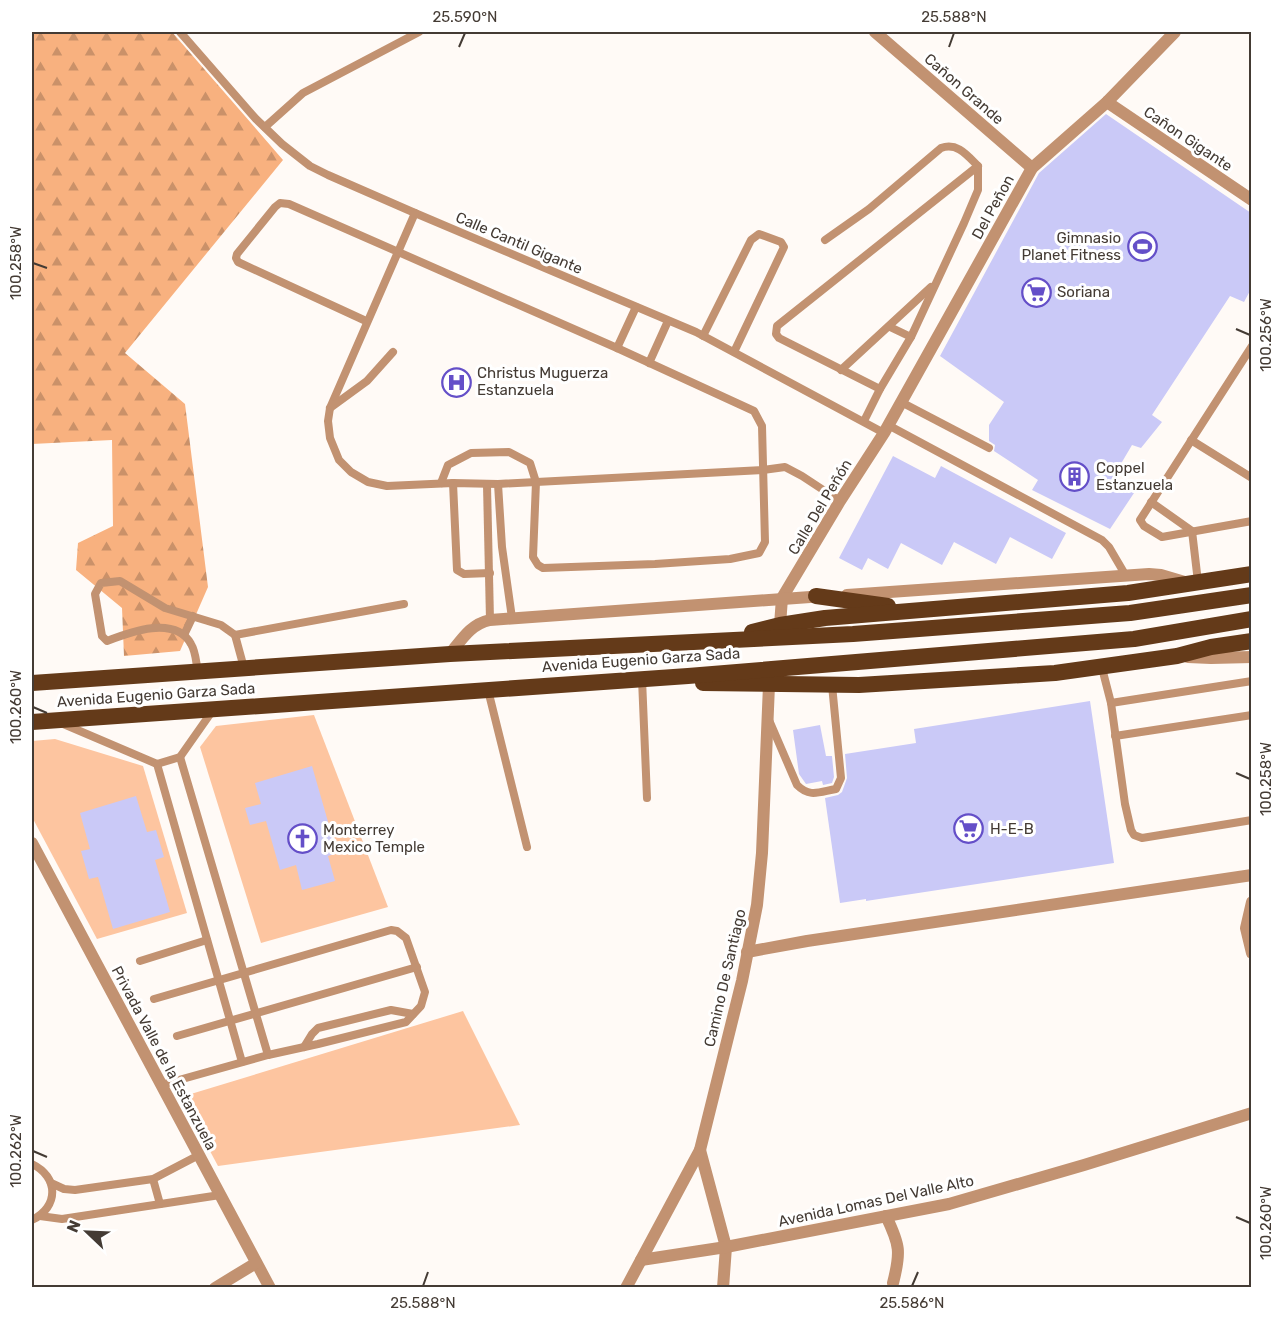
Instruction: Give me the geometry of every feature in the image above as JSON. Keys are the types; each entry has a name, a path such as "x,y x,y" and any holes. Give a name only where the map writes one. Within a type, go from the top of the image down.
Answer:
{"highway":[{"path":"717,641 780,625 825,618 1128,593 1251,574"},
{"name":"Avenida Eugenio Garza Sada","path":"32,683 450,654 853,634 1130,614 1251,595"},
{"path":"816,597 921,611"},
{"name":"Avenida Eugenio Garza Sada","path":"32,722 688,676 1134,639 1251,620"},
{"path":"688,676 705,684 769,685 832,685 974,678 1102,668 1177,656 1251,640"}],"street":[{"name":"Cañon Grande","path":"875,32 1032,168"},
{"name":"Del Peñon","path":"886,429 1032,168 1107,102 1174,32"},
{"name":"Cañon Gigante","path":"1107,102 1251,200"},
{"name":"Calle Del Peñón","path":"782,598 886,429"},
{"path":"450,654 474,626 490,620 1126,576 1161,575 1194,583"},
{"path":"780,625 782,598"},
{"path":"1177,656 1251,657"},
{"name":"Camino De Santiago","path":"626,1287 700,1150 757,905 762,853 769,685"},
{"name":"Privada Valle de la Estanzuela","path":"32,843 270,1287"},
{"path":"747,952 807,941 1251,875"},
{"path":"1251,902 1246,928 1251,953"},
{"name":"Avenida Lomas Del Valle Alto","path":"641,1260 726,1247 972,1197 1251,1113"},
{"path":"700,1150 726,1247 723,1287"},
{"path":"886,1216 897,1238 899,1257 893,1283"},
{"path":"214,1287 256,1263"}],"lane":[{"name":"Calle Cantil Gigante","path":"180,32 265,127 282,144 319,171 703,336 864,421 886,429 1102,540 1116,556 1126,576"},
{"path":"265,127 303,93 419,32"},
{"path":"825,240 869,209 941,148 946,146 963,150 978,166 978,189 964,223 910,337 864,421"},
{"path":"880,389 780,338 776,334 777,326 978,166"},
{"path":"366,321 243,266 236,258 274,207 285,203 617,348 754,411 762,426 766,533 763,548 759,552 730,559 543,568 533,557 536,482 530,463 509,452 471,453 448,465 441,483"},
{"path":"415,213 330,408 328,421 330,438 339,460 351,472 368,482 387,486 441,483 487,485 785,467 840,501"},
{"path":"703,336 751,240 759,234 781,242 784,247 734,352"},
{"path":"841,370 935,284"},
{"path":"617,348 636,307"},
{"path":"649,363 669,321"},
{"path":"890,327 910,337"},
{"path":"1251,346 1141,517 1141,523 1162,537 1251,521"},
{"path":"330,408 367,381 393,352"},
{"path":"901,402 989,447"},
{"path":"1191,440 1251,478"},
{"path":"453,483 457,570 464,574 489,573"},
{"path":"498,484 502,547 512,618"},
{"path":"487,485 490,620"},
{"path":"1152,502 1192,531"},
{"path":"1192,531 1194,583"},
{"path":"198,672 191,644 184,635 174,630 150,627 107,641 102,636 94,594 101,583 120,581 165,608 221,625 235,635 244,668"},
{"path":"235,635 404,604"},
{"path":"184,635 193,615"},
{"path":"1102,668 1111,703 1125,804 1131,830 1137,838 1251,820"},
{"path":"642,679 647,798"},
{"path":"1111,703 1251,681"},
{"path":"768,720 797,785 804,793 836,789 841,778 832,685"},
{"path":"488,690 527,847"},
{"path":"55,720 158,764 180,757 213,709"},
{"path":"1115,736 1251,715"},
{"path":"180,757 268,1055"},
{"path":"158,764 242,1062"},
{"path":"154,999 391,930 397,931 406,938 425,992 424,1000 406,1022 268,1055 161,1085"},
{"path":"140,961 207,940"},
{"path":"177,1036 417,967"},
{"path":"304,1047 318,1028 391,1010 413,1014"},
{"path":"51,1183 64,1189 75,1190 153,1179 198,1155"},
{"path":"32,1164 40,1168 51,1183 51,1201 36,1218"},
{"path":"153,1179 160,1204"},
{"path":"36,1218 63,1219 220,1195"}],"shaded area":[{"path":"314,715 388,907 261,943 200,747 216,726"},
{"path":"55,739 143,766 187,913 97,939 32,817 32,741"},
{"path":"463,1011 520,1125 218,1166 181,1097"}],"green space":[{"path":"32,32 172,32 283,160 125,353 185,404 208,587 180,651 124,656 122,608 76,570 78,543 113,526 112,440 32,444"}],"building":[{"path":"1106,114 1251,213 1251,289 1244,302 1230,296 1152,415 1162,422 1141,448 1132,445 1112,479 1134,493 1110,529 1032,490 1038,480 994,451 995,445 989,441 989,425 1004,402 940,356 1039,173"},
{"path":"893,456 935,478 941,466 1066,533 1052,559 1010,537 996,564 954,542 942,565 901,543 888,569 868,558 862,570 839,558"},
{"name":"H-E-B","path":"1090,701 1114,863 840,903 825,798 842,792 847,778 845,754 916,743 914,729"},
{"path":"820,725 826,756 832,756 834,777 832,783 823,785 822,781 806,784 799,774 793,730"},
{"name":"Monterrey Mexico Temple","path":"312,766 337,853 328,856 335,881 302,890 296,865 280,870 266,821 250,825 245,808 261,804 255,783"},
{"path":"136,796 147,832 156,830 164,857 155,860 170,912 113,929 98,877 89,879 81,851 90,849 80,813"}],"place":[{"name":"Gimnasio Planet Fitness","path":"1142,247"},
{"name":"Soriana","path":"1036,292"},
{"name":"Christus Muguerza Estanzuela","path":"456,382"},
{"name":"Coppel Estanzuela","path":"1075,477"},
{"name":"H-E-B","path":"969,829"},
{"name":"Monterrey Mexico Temple","path":"302,839"}]}
